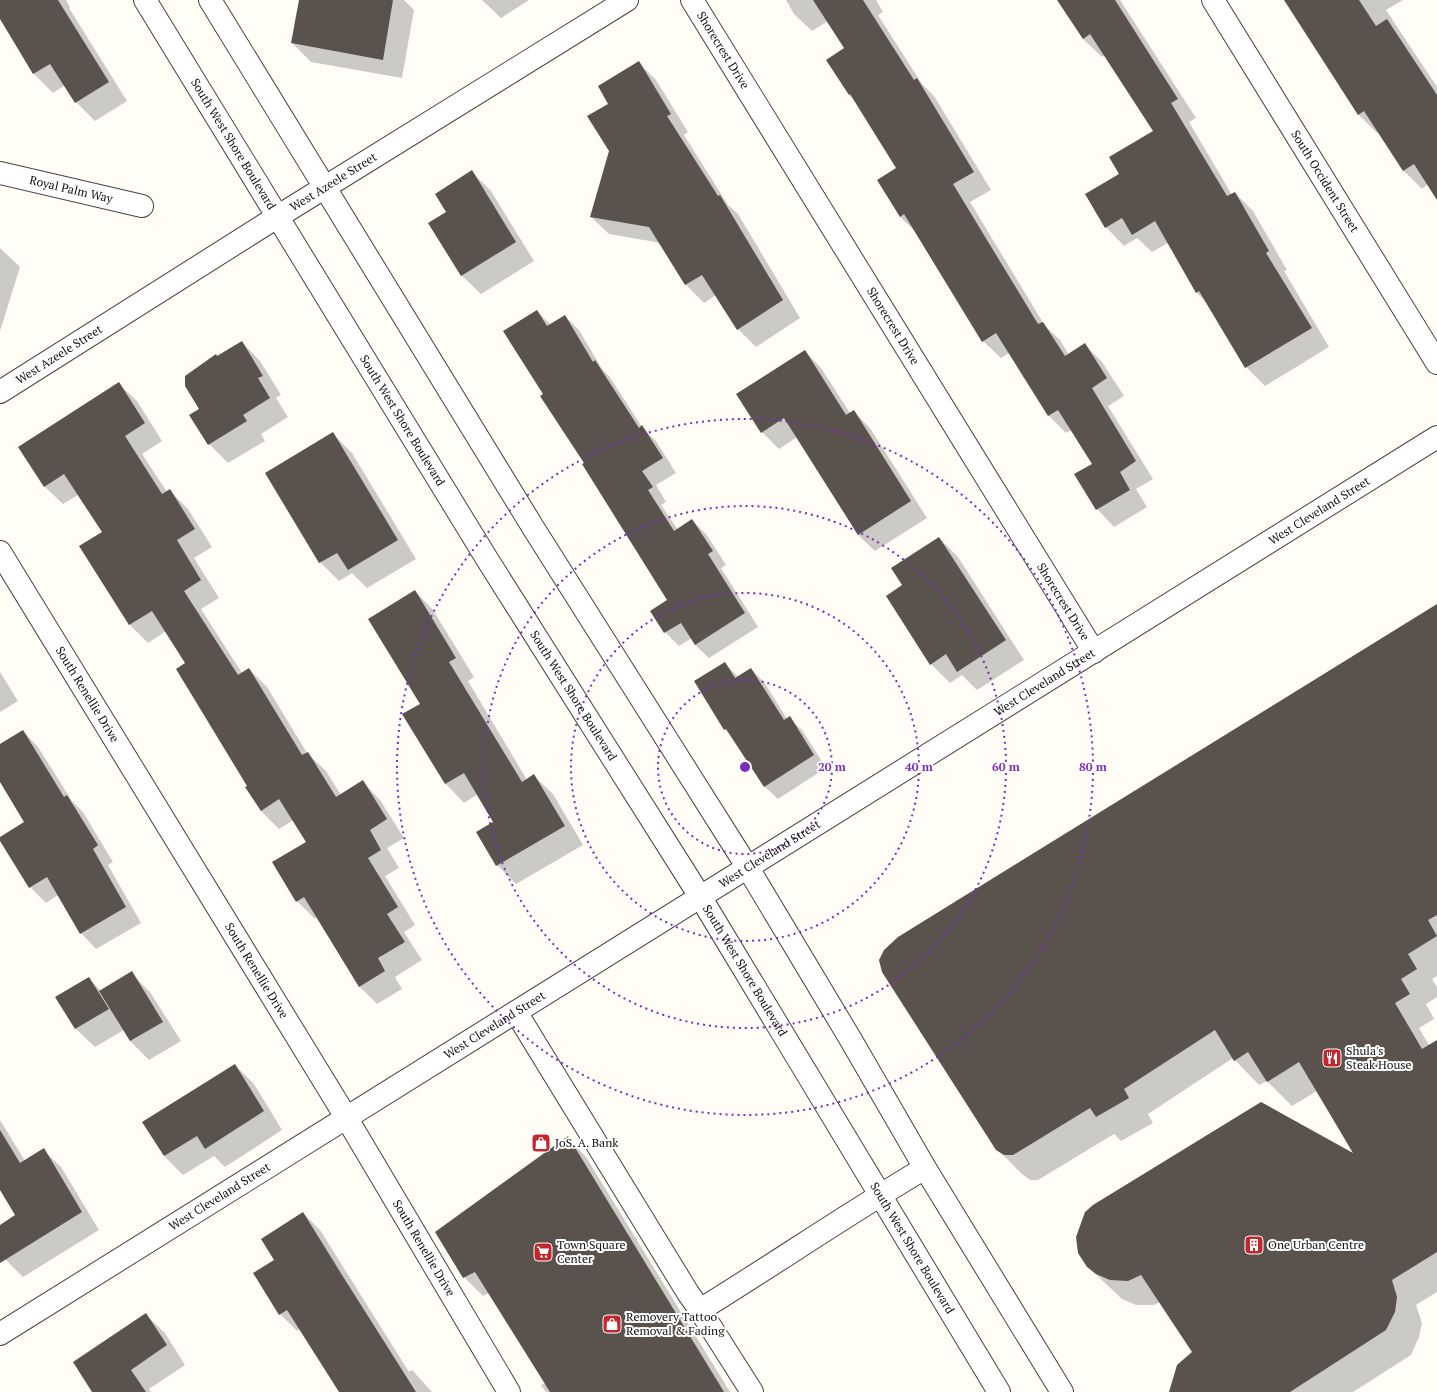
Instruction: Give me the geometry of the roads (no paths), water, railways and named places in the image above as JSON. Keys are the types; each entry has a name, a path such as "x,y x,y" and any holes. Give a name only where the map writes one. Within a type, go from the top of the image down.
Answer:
{"street":[{"name":"South West Shore Boulevard","path":"145,0 487,559 701,898 881,1194 999,1392"},
{"path":"210,0 534,529 748,868 851,1040 925,1168 1062,1392"},
{"name":"West Azeele Street","path":"0,392 627,0"},
{"name":"Shorecrest Drive","path":"692,0 1094,652"},
{"name":"South Occident Street","path":"1213,0 1437,363"},
{"name":"Royal Palm Way","path":"0,173 142,206"},
{"name":"West Cleveland Street","path":"0,1334 346,1117 701,898 1437,437"},
{"name":"South Renellie Drive","path":"0,552 346,1117 509,1392"},
{"path":"516,1012 688,1293 752,1392"},
{"path":"700,1310 881,1194 925,1168"}],"place":[{"name":"Shula's Steak House","path":"1332,1058"},
{"name":"JoS. A. Bank","path":"541,1143"},
{"name":"One Urban Centre","path":"1254,1245"},
{"name":"Town Square Center","path":"543,1252"},
{"name":"Removery Tattoo Removal & Fading","path":"612,1324"}]}
